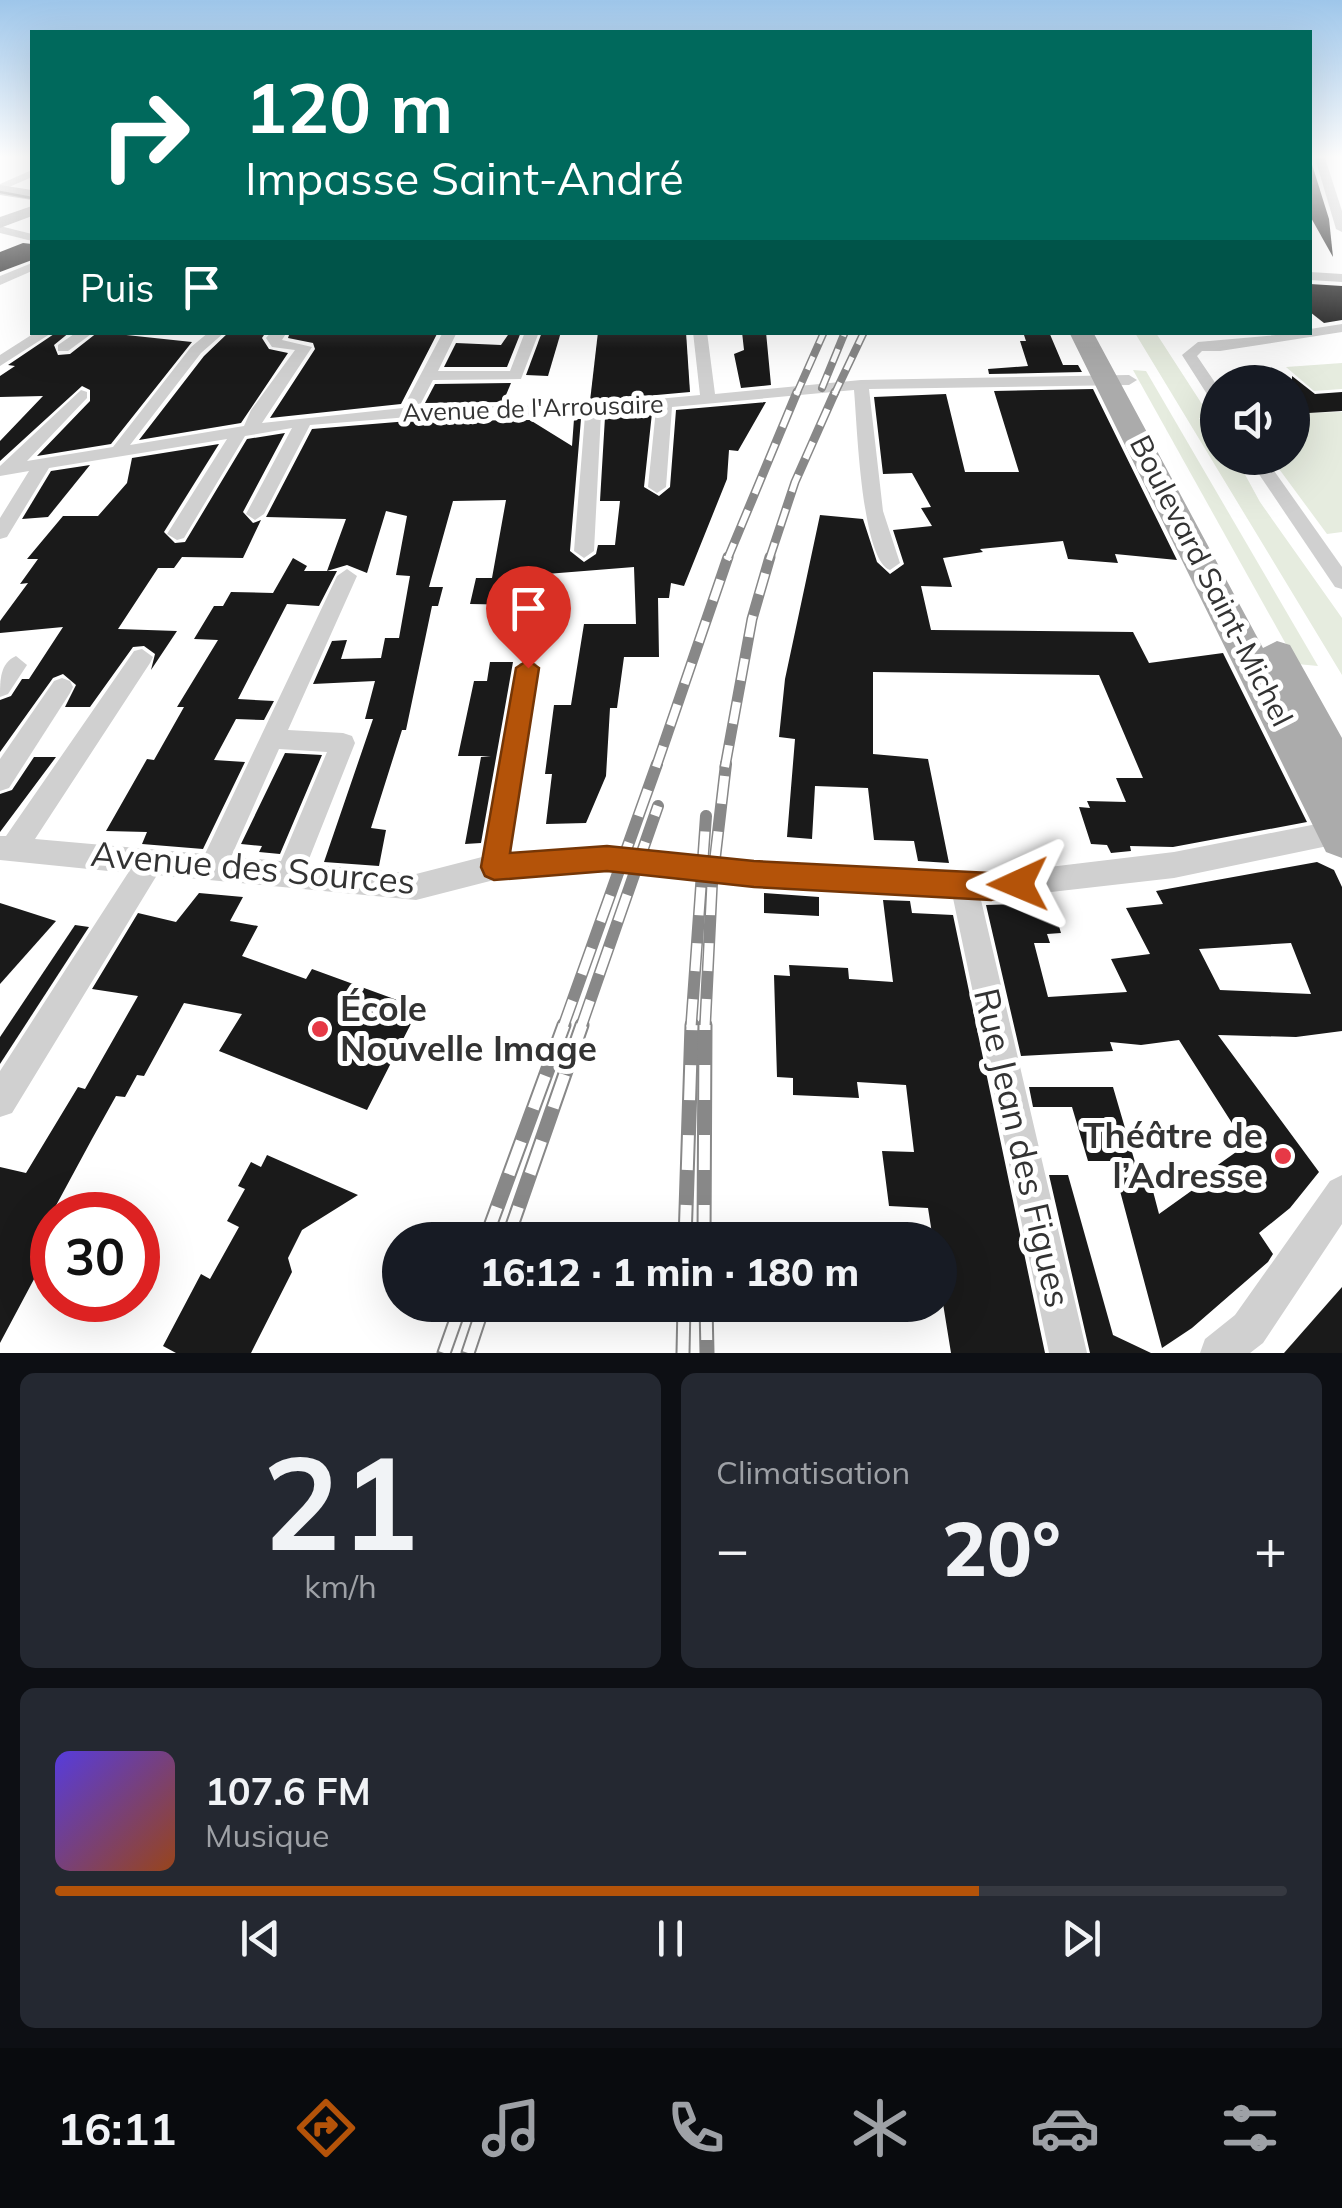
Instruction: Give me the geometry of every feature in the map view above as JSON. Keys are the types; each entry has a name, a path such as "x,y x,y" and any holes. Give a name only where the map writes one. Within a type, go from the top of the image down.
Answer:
{"main road":[{"name":"Boulevard Saint-Michel","path":"1083,335 1119,380 1336,760"},
{"name":"Boulevard Saint-Michel","path":"1102,335 1119,380 1341,834"}],"street":[{"path":"0,226 30,237"},
{"path":"0,282 30,268"},
{"path":"1312,276 1342,278"},
{"path":"1312,330 1342,328"},
{"path":"0,362 41,335"},
{"path":"63,348 82,335"},
{"path":"122,451 122,444 196,350 214,335"},
{"path":"177,534 258,410 305,347 276,344 277,335"},
{"path":"409,412 448,335"},
{"path":"426,375 516,376 531,335"},
{"path":"700,335 708,398"},
{"path":"1200,372 1189,355 1195,339 1248,335"},
{"name":"Avenue de l'Arrousaire","path":"4,470 304,421 409,412 594,410 861,385 1119,380"},
{"path":"861,385 874,512 890,563"},
{"path":"4,470 81,395"},
{"path":"657,487 664,404"},
{"path":"584,552 594,410"},
{"path":"255,514 304,421"},
{"path":"0,533 42,465"},
{"path":"1269,475 1342,582"},
{"path":"213,867 347,576"},
{"path":"8,847 142,657"},
{"path":"0,688 16,665"},
{"path":"494,867 528,668"},
{"path":"0,780 62,687"},
{"path":"272,739 343,743 289,874"},
{"name":"Avenue des Sources","path":"8,847 416,887 494,867 607,859 754,874 1007,885 1270,849 1341,834"},
{"path":"0,1101 151,861"},
{"name":"Rue Jean des Figues","path":"964,884 1068,1353"},
{"path":"1219,1353 1250,1329 1342,1193"}],"shaded area":[{"path":"1136,335 1157,335 1200,401 1200,440"},
{"path":"1342,363 1342,389 1314,391 1310,388 1310,365"},
{"path":"1133,370 1146,371 1200,464 1200,475 1207,475 1318,666 1297,664"},
{"path":"1342,412 1342,532 1327,534 1284,475 1310,475 1310,413"},
{"path":"1221,475 1245,475 1342,618 1342,675"}],"building":[{"path":"1313,221 1329,221 1333,257"},
{"path":"30,244 30,261 0,272 0,252"},
{"path":"1312,284 1342,286 1342,320 1324,323 1312,314"},
{"path":"53,335 66,335 54,345 58,355 70,354 94,335 192,342 111,444 37,456 90,401 90,390 82,386 0,461 0,441 43,396 0,397 0,376 15,366 8,365"},
{"path":"226,335 264,335 269,349 288,353 241,423 139,440 204,356"},
{"path":"436,335 401,404 270,418 315,349 313,343 288,338"},
{"path":"508,335 520,335 507,367 444,367 456,343 501,345"},
{"path":"541,335 560,335 548,376 526,375"},
{"path":"598,335 686,335 690,392 590,401"},
{"path":"742,335 766,335 771,385 741,388 734,354 744,350"},
{"path":"1024,335 1050,335 1063,365 1078,365 1082,372 989,374 988,369 1028,366 1020,341 1026,341"},
{"path":"511,383 503,402 425,403 435,384"},
{"path":"1093,389 1177,560 1115,554 1118,563 1068,559 1063,541 980,549 983,552 943,558 952,587 921,586 931,630 1133,632 1149,663 1223,653 1307,822 1173,847 1130,846 1131,851 1111,853 1107,845 1091,844 1079,807 1090,808 1087,801 1126,802 1116,778 1143,778 1099,675 873,672 873,754 928,759 949,863 918,861 914,841 874,840 868,788 815,786 812,839 787,837 795,739 779,737 785,679 820,515 863,519 877,562 890,574 904,564 893,530 932,526 921,508 931,507 912,473 883,474 874,397 946,394 965,472 1019,472 994,391"},
{"path":"1310,390 1315,394 1342,392 1342,411 1310,413"},
{"path":"766,402 738,451 729,450 727,479 684,586 671,583 669,598 658,598 659,657 624,657 617,708 610,708 606,776 586,823 546,824 552,774 545,774 554,705 571,705 584,624 636,624 634,567 534,575 529,605 470,604 476,578 492,578 506,500 453,501 429,587 443,587 438,606 432,606 406,730 402,730 371,828 386,830 379,866 324,862 373,719 365,719 375,681 313,684 332,641 347,640 341,659 381,658 385,638 399,638 410,576 396,575 407,516 386,511 367,573 347,565 327,571 346,519 266,517 312,429 409,421 530,420 572,446 574,419 581,419 570,551 584,562 596,554 598,545 615,545 620,501 600,501 605,417 652,413 644,487 659,496 670,487 676,410"},
{"path":"285,433 243,512 253,523 261,520 243,558 182,557 174,568 158,568 118,629 177,631 151,670 155,654 144,646 133,647 90,707 65,707 76,685 63,674 53,678 0,752 0,700 11,696 22,679 29,679 63,627 0,633 0,621 28,583 20,584 38,559 27,559 63,516 98,516 127,483 132,458 219,444 164,532 175,543 185,542 247,439"},
{"path":"90,465 48,517 22,519 51,471"},
{"path":"293,558 307,566 304,571 337,571 319,606 287,604 238,699 274,701 264,720 236,719 214,760 245,762 203,849 142,844 147,832 106,831 147,759 154,760 184,707 177,707 218,640 194,639 214,606 223,606 231,592 273,593"},
{"path":"490,662 513,662 481,843 465,844 481,757 491,756 458,756 474,681 487,681"},
{"path":"285,753 322,755 280,854 259,852 262,846 241,844"},
{"path":"34,757 56,757 0,832 0,794 12,790"},
{"path":"1317,862 1334,870 1342,887 1342,1031 1296,1037 1218,1035 1319,1172 1290,1208 1259,1233 1273,1254 1268,1262 1192,1328 1162,1348 1112,1161 1088,1161 1072,1107 1033,1107 1029,1087 1113,1087 1139,1176 1149,1176 1159,1214 1201,1184 1198,1179 1246,1145 1179,1040 1141,1045 1110,1042 1113,1051 1021,1056 986,905 1052,903 1061,933 1047,934 1050,943 1034,943 1048,997 1127,992 1111,959 1150,954 1126,908 1163,904 1156,891","holes":["1291,943 1311,994 1220,990 1199,949"]},
{"path":"199,893 243,897 230,921 258,926 242,956 306,979 312,969 419,1008 367,1110 219,1051 242,1014 184,1003 144,1076 137,1075 125,1097 116,1096 64,1192 30,1192 30,1287 0,1343 0,1167 26,1173 78,1087 85,1089 138,996 92,989 138,913 176,922"},
{"path":"764,893 819,897 819,916 764,913"},
{"path":"883,900 910,901 912,913 953,915 1045,1353 951,1353 946,1322 957,1322 957,1222 930,1222 928,1208 889,1206 882,1151 914,1152 906,1085 857,1082 859,1098 793,1095 793,1078 777,1077 774,975 790,976 789,965 848,968 849,979 893,982"},
{"path":"0,903 56,921 0,984"},
{"path":"75,925 89,927 0,1064 0,1037"},
{"path":"267,1155 358,1195 302,1230 288,1258 292,1272 251,1353 176,1353 163,1346 201,1274 210,1279 239,1227 227,1221 245,1189 238,1186 251,1162 261,1167"},
{"path":"1049,1175 1068,1175 1113,1335 1151,1353 1090,1353"},
{"path":"1342,1287 1342,1353 1284,1353"}],"railway":[{"path":"796,395 823,335"},
{"path":"822,388 844,335"},
{"path":"834,395 863,335"},
{"path":"727,560 797,392"},
{"path":"770,557 795,482 835,392"},
{"path":"656,767 728,557"},
{"path":"725,767 752,619 770,557"},
{"path":"563,1027 657,764"},
{"path":"705,1027 712,884 726,764"},
{"path":"581,1027 658,806"},
{"path":"691,1027 706,816"},
{"path":"492,1222 564,1025"},
{"path":"513,1222 582,1025"},
{"path":"686,1222 692,1025"},
{"path":"704,1222 705,1025"},
{"path":"444,1353 455,1322"},
{"path":"468,1353 478,1322"},
{"path":"683,1353 684,1322"},
{"path":"706,1322 707,1353"}],"place":[{"name":"École Nouvelle Image","path":"320,1029"},
{"name":"Théâtre de l’Adresse","path":"1283,1156"}],"route":[{"path":"528,668 494,867 607,859 754,874 991,887 1018,884"}]}
